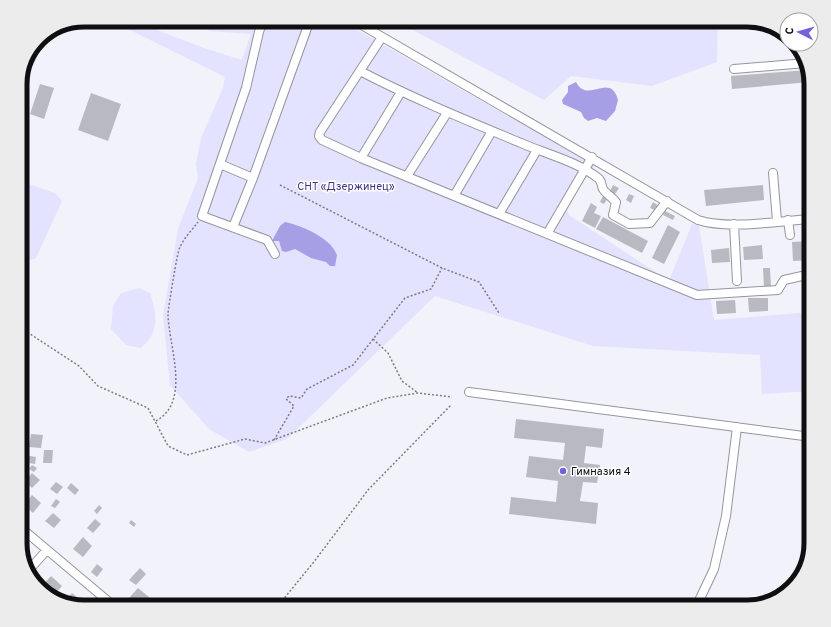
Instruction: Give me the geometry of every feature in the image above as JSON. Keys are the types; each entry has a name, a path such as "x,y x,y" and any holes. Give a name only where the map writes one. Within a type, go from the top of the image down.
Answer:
{"street":[{"path":"261,27 246,88 202,216 267,240 275,254"},
{"path":"233,227 253,178 307,27"},
{"path":"365,27 705,222 734,224 804,219"},
{"path":"382,37 320,132 319,136 322,140 361,158 696,295 778,290 784,280 804,276"},
{"path":"734,69 800,64"},
{"path":"360,71 401,92 447,112 537,150 566,160 600,179 603,189 616,202 613,215 629,224 650,223 667,201"},
{"path":"361,158 401,92"},
{"path":"407,176 447,112"},
{"path":"454,196 492,131"},
{"path":"499,214 537,150"},
{"path":"547,234 592,157"},
{"path":"220,164 253,178"},
{"path":"773,173 777,221"},
{"path":"788,220 790,235"},
{"path":"734,224 737,281"},
{"path":"469,392 804,436"},
{"path":"699,600 714,569 726,516 738,427"},
{"path":"27,533 107,600"},
{"path":"32,566 47,550"}],"path":[{"path":"280,185 442,268 479,282 499,313"},
{"path":"155,422 165,416 172,403 175,393 176,368 168,313 179,248 202,216"},
{"path":"274,440 294,406 286,399 289,396 301,398 307,389 353,365 405,298 431,289 442,268"},
{"path":"27,332 79,366 98,386 148,408 168,446 187,455 245,439 265,443 388,398 418,393 452,397"},
{"path":"373,339 388,353 402,381 418,393"},
{"path":"283,600 313,563 368,490 451,404"}],"green space":[{"name":"СНТ «Дзержинец»","path":"124,27 149,27 204,48 242,60 251,34 211,31 200,27 352,27 595,166 566,206 569,215 669,281 692,224 699,226 714,320 804,313 804,391 762,394 760,355 593,346 435,296 287,439 249,452 209,429 170,385 163,315 178,229 198,178 196,164 201,138 223,88 225,77"},
{"path":"407,27 718,27 717,62 652,86 571,76 544,100"},
{"path":"40,48 34,65 31,64"},
{"path":"27,183 55,193 62,201 36,258 27,261"},
{"path":"139,288 150,293 155,316 154,329 147,342 141,348 126,345 111,329 113,306 121,293"}],"shaded area":[{"path":"576,82 581,88 586,90 610,88 614,92 618,100 615,111 606,121 597,118 588,121 584,118 581,112 563,104 562,100 568,92 568,86"},
{"path":"285,222 307,229 328,243 337,255 335,266 330,266 326,262 311,258 295,249 286,252 282,251 279,241 272,241 280,226"}],"building":[{"path":"802,70 804,83 732,89 731,76"},
{"path":"40,84 54,88 44,119 30,114"},
{"path":"91,93 121,104 108,141 78,130"},
{"path":"613,185 619,188 615,194 610,191"},
{"path":"763,185 764,200 706,206 704,190"},
{"path":"629,194 634,196 631,203 626,200"},
{"path":"603,196 607,199 604,204 600,202"},
{"path":"653,202 659,206 657,211 650,208"},
{"path":"591,203 597,207 594,213 601,216 595,228 582,221"},
{"path":"665,211 675,216 673,220 663,215"},
{"path":"603,217 648,241 642,253 596,229"},
{"path":"668,225 680,232 664,264 652,258"},
{"path":"804,241 804,260 793,261 792,242"},
{"path":"762,245 763,259 744,260 743,247"},
{"path":"729,248 730,262 712,263 711,250"},
{"path":"763,268 770,268 771,287 764,288"},
{"path":"748,298 768,298 768,311 749,312"},
{"path":"735,300 736,313 717,314 716,301"},
{"name":"Гимназия 4","path":"516,419 604,429 602,448 586,446 584,463 600,465 597,483 583,482 580,501 598,503 596,524 509,514 511,497 556,502 558,481 526,477 529,456 563,460 565,443 514,438"},
{"path":"31,434 43,435 41,448 29,447"},
{"path":"44,450 53,450 52,463 43,463"},
{"path":"27,456 36,457 35,464 27,463"},
{"path":"32,465 37,468 34,472 29,469"},
{"path":"32,473 40,480 32,488 27,484 27,479"},
{"path":"56,482 63,487 57,494 50,489"},
{"path":"71,483 79,490 75,495 67,488"},
{"path":"32,495 41,503 33,513 27,508 27,501"},
{"path":"56,499 60,502 55,508 51,506"},
{"path":"99,505 102,508 97,514 94,511"},
{"path":"53,513 61,520 54,528 45,521"},
{"path":"95,519 101,524 93,533 87,528"},
{"path":"131,520 136,524 134,527 129,523"},
{"path":"83,537 92,546 83,557 73,549"},
{"path":"97,564 103,569 97,577 91,572"},
{"path":"140,568 146,574 136,585 129,580"},
{"path":"51,576 62,586 56,592 44,583"},
{"path":"138,588 153,600 131,600 129,598"},
{"path":"72,593 80,600 73,599 68,598"}],"place":[{"name":"Гимназия 4","path":"563,471"}]}
